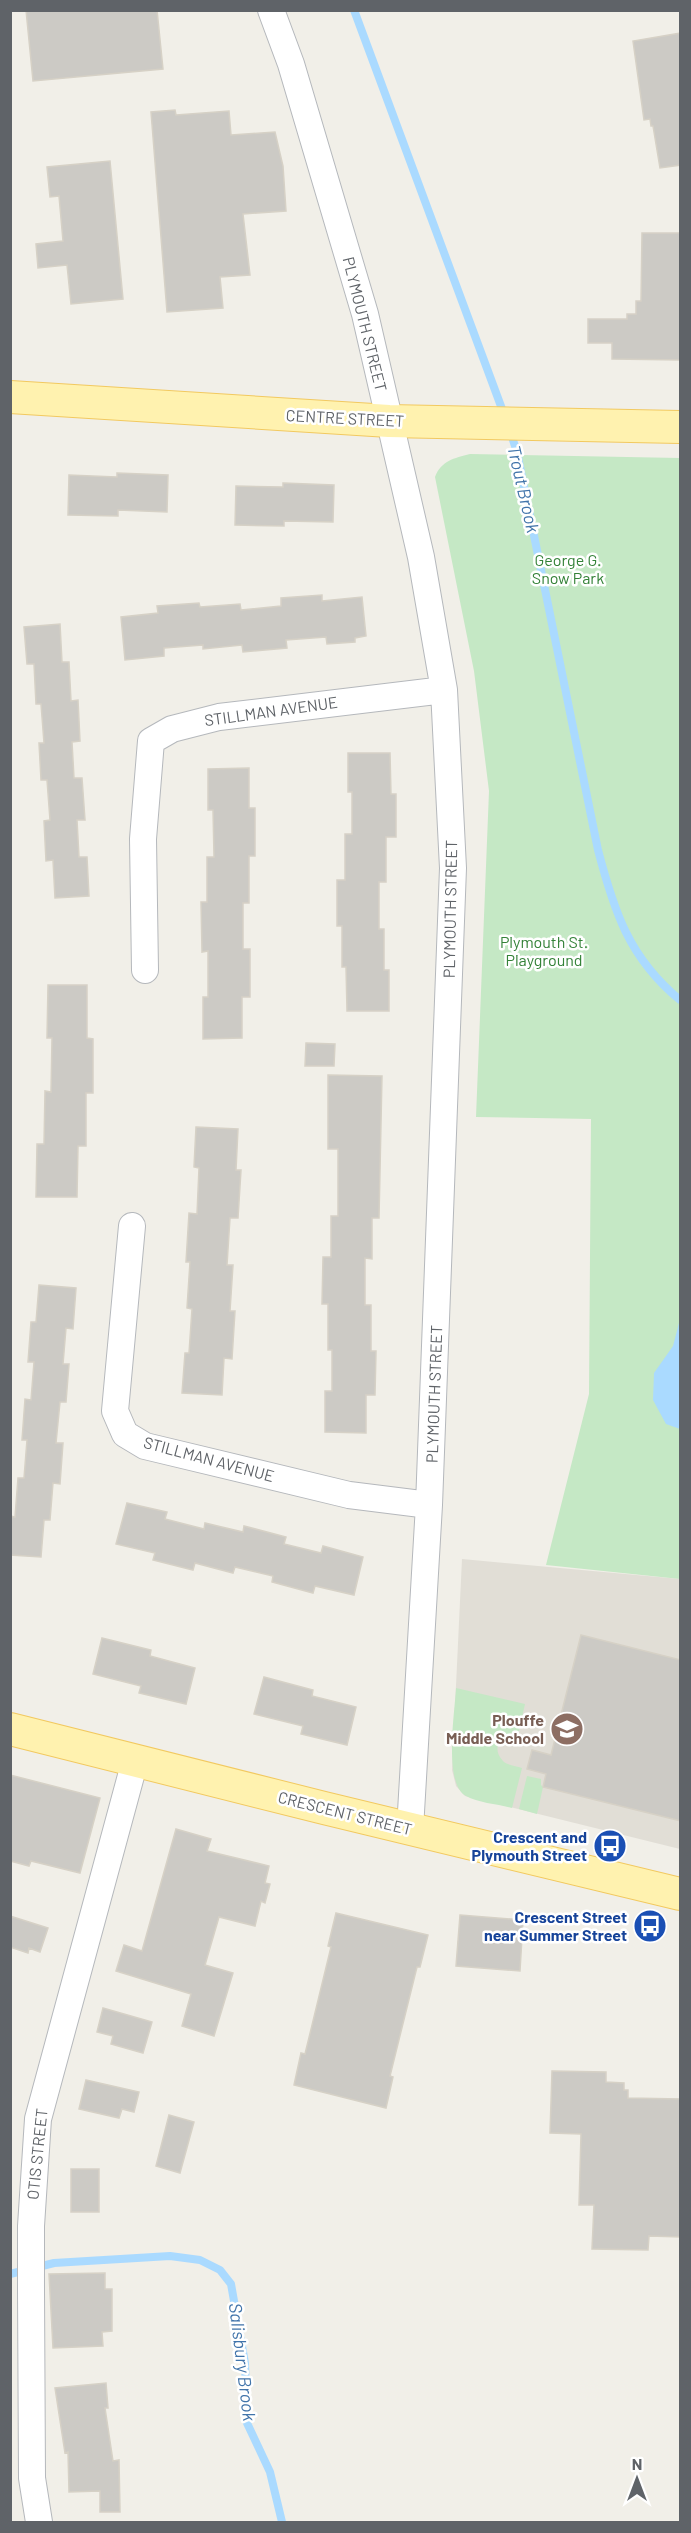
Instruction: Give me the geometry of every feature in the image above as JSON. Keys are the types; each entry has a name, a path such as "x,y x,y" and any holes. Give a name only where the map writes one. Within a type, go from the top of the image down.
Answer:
{"main road":[{"name":"CENTRE STREET","path":"10,397 389,421 681,427"},
{"name":"CRESCENT STREET","path":"10,1729 681,1894"}],"street":[{"name":"PLYMOUTH STREET","path":"271,10 291,64 365,314 422,557 444,690 453,868 429,1505 410,1829"},
{"name":"STILLMAN AVENUE","path":"146,970 143,839 151,741 172,729 219,717 444,690"},
{"name":"STILLMAN AVENUE","path":"132,1226 115,1411 125,1434 145,1446 339,1492 429,1505"},
{"name":"OTIS STREET","path":"39,2523 32,2478 31,2291 38,2119 135,1761"}],"shaded area":[{"name":"Plouffe Middle School","path":"462,1559 680,1579 680,1849 465,1796 456,1786 452,1770"}],"green space":[{"name":"George G. Snow Park","path":"470,454 680,458 680,1579 546,1565 589,1394 591,1119 476,1117 489,791 474,671 435,477 444,464"},
{"path":"456,1688 525,1704 519,1731 504,1737 497,1750 503,1761 522,1768 512,1808 482,1802 466,1796 459,1789 452,1763"},
{"path":"527,1776 541,1779 543,1787 537,1814 519,1809"}],"water":[{"path":"680,1319 680,1429 666,1424 653,1400 654,1373 673,1346"}],"building":[{"path":"26,10 157,10 163,69 33,81"},
{"path":"681,33 681,165 660,168 653,126 651,126 650,119 644,120 633,41"},
{"path":"175,110 176,115 229,111 231,135 275,132 283,166 286,211 243,214 250,275 220,277 223,308 167,312 151,112"},
{"path":"110,161 123,299 71,304 67,265 38,268 36,244 63,241 59,196 50,197 47,167"},
{"path":"642,233 681,233 681,360 612,359 612,343 588,343 588,319 627,319 627,314 636,314 636,301 641,301"},
{"path":"117,473 168,475 167,512 118,510 118,516 68,515 69,475 117,477"},
{"path":"283,483 334,485 333,522 284,521 284,526 235,525 236,486 283,487"},
{"path":"322,595 322,601 362,597 366,636 355,638 355,642 327,644 326,637 286,640 287,648 243,652 242,645 203,649 203,645 164,648 164,656 125,660 121,617 158,613 157,606 199,603 200,607 240,604 241,610 281,606 281,598"},
{"path":"60,624 62,662 69,662 71,701 78,700 80,741 72,742 74,778 82,778 85,820 77,820 79,857 87,857 89,896 55,898 53,860 46,861 44,821 50,820 47,780 41,780 39,743 44,743 41,704 36,704 34,664 27,664 24,627"},
{"path":"348,753 390,753 391,794 396,794 396,837 386,837 386,882 379,882 379,929 384,929 384,970 389,970 389,1011 347,1011 346,967 342,967 342,926 337,926 337,880 345,880 345,834 352,834 352,792 348,792"},
{"path":"249,768 249,808 255,808 255,856 249,856 249,903 243,903 243,949 250,949 250,997 242,997 242,1038 203,1039 203,997 208,997 208,951 202,952 201,902 207,902 207,857 214,857 213,810 208,810 208,769"},
{"path":"48,985 87,985 87,1038 93,1039 93,1093 86,1093 86,1146 78,1146 77,1197 36,1197 37,1144 44,1144 45,1091 51,1092 52,1038 47,1038"},
{"path":"306,1043 335,1044 334,1066 305,1066"},
{"path":"328,1075 382,1076 379,1218 372,1218 372,1259 365,1258 365,1305 371,1305 371,1351 376,1351 375,1395 366,1395 366,1433 325,1432 325,1391 332,1391 332,1350 328,1350 328,1304 322,1304 323,1257 331,1257 331,1216 338,1216 338,1149 328,1149"},
{"path":"196,1127 238,1129 236,1170 241,1170 238,1218 230,1218 227,1265 233,1265 230,1311 235,1311 232,1359 224,1358 222,1395 182,1393 185,1353 189,1353 192,1309 187,1308 190,1262 186,1262 189,1213 197,1214 199,1168 194,1167"},
{"path":"39,1285 76,1288 73,1329 66,1328 63,1364 69,1364 66,1402 60,1402 56,1443 63,1443 60,1484 53,1483 50,1520 44,1520 41,1557 10,1555 10,1516 15,1517 18,1478 24,1478 27,1440 22,1440 25,1399 31,1400 34,1362 28,1362 31,1322 36,1322"},
{"path":"127,1503 167,1512 165,1519 204,1529 205,1523 243,1532 244,1526 286,1537 284,1544 321,1553 323,1546 363,1557 354,1595 315,1586 313,1593 272,1582 273,1576 235,1567 233,1573 195,1563 193,1570 153,1560 155,1553 116,1544"},
{"path":"581,1635 681,1660 681,1821 543,1787 546,1774 527,1769 532,1750 551,1755"},
{"path":"102,1638 151,1650 150,1656 195,1668 186,1704 139,1693 141,1686 93,1674"},
{"path":"264,1677 313,1690 312,1696 356,1707 347,1745 301,1734 303,1726 254,1714"},
{"path":"10,1775 100,1798 80,1873 31,1861 29,1866 10,1861"},
{"path":"176,1829 211,1839 207,1851 269,1866 265,1883 270,1884 265,1903 261,1901 255,1926 219,1917 205,1965 233,1973 214,2036 182,2026 191,1994 116,1971 124,1945 142,1951"},
{"path":"336,1913 428,1935 420,1967 417,1967 390,2076 393,2077 386,2108 294,2085 301,2053 305,2054 331,1947 328,1946"},
{"path":"460,1915 523,1920 520,1971 456,1966"},
{"path":"10,1916 48,1928 40,1952 29,1948 28,1953 10,1947"},
{"path":"103,2008 152,2022 143,2053 111,2044 113,2036 97,2032"},
{"path":"552,2071 606,2072 606,2082 624,2083 624,2090 628,2090 628,2098 681,2099 681,2237 649,2236 648,2250 592,2249 594,2205 579,2205 581,2134 550,2133"},
{"path":"86,2080 139,2092 134,2112 122,2109 119,2118 79,2109"},
{"path":"169,2115 194,2122 180,2173 156,2166"},
{"path":"71,2169 99,2169 99,2212 71,2212"},
{"path":"105,2273 105,2289 112,2289 112,2331 102,2332 103,2346 53,2348 49,2274"},
{"path":"106,2383 108,2408 105,2408 113,2461 119,2460 120,2512 100,2512 100,2491 69,2492 68,2452 65,2453 55,2388"}],"waterway":[{"name":"Trout Brook","path":"354,10 505,417"},
{"name":"Trout Brook","path":"510,431 517,452 598,850 610,893 636,950 662,984 680,1000"},
{"name":"Salisbury Brook","path":"10,2274 54,2263 170,2256 200,2260 220,2270 231,2284 245,2363 247,2423 270,2472 282,2522"}],"place":[{"name":"Plouffe Middle School","path":"567,1729"},
{"name":"Crescent and Plymouth Street","path":"610,1846"},
{"name":"Crescent Street near Summer Street","path":"650,1926"}],"park label":[{"name":"Plymouth St. Playground","path":"544,951"}]}
